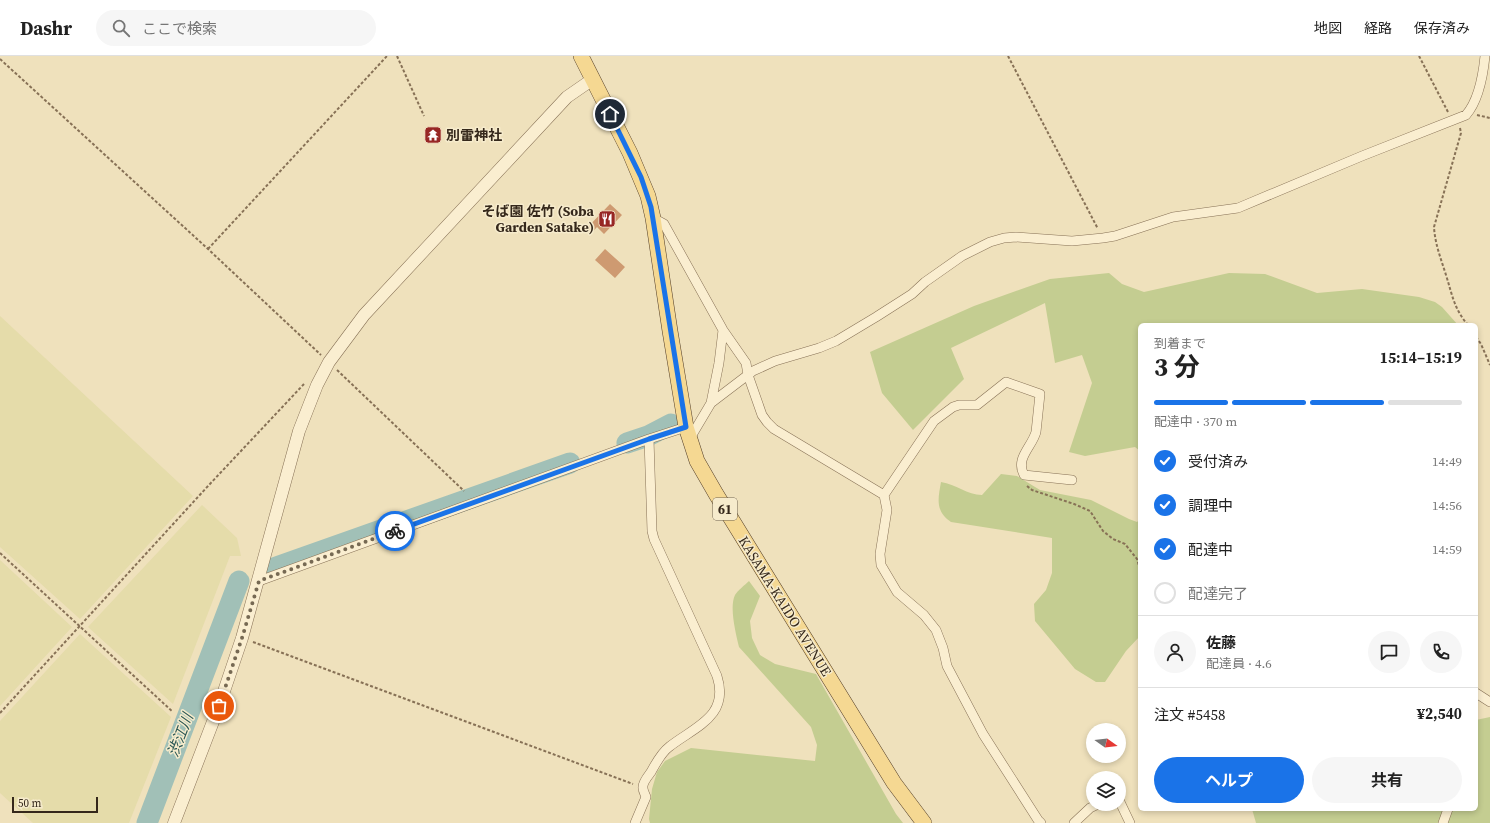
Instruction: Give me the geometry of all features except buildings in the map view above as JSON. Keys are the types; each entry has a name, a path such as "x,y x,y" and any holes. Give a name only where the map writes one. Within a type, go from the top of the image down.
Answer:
{"main road":[{"name":"KASAMA-KAIDO AVENUE","path":"581,56 641,177 648,196 653,218 670,331 688,434 697,461 894,783 924,823"}],"street":[{"path":"259,581 649,439 688,434 711,403 748,375 774,361 819,348 836,341 912,294 925,282 962,256 990,242 1004,238 1016,237 1066,241 1103,238 1115,236 1173,217 1238,208 1362,156 1456,120 1466,115 1474,101 1480,85 1485,56"},
{"path":"174,823 219,706 242,638 259,581 299,431 317,385 329,362 364,315 567,97 593,79"},
{"path":"653,218 664,224 723,330 746,363 748,375 762,415 767,422 774,429 884,495"},
{"path":"711,403 719,363 723,330"},
{"path":"1041,823 983,734 947,666 943,648 936,630 924,615 897,592 882,565 880,554 887,510 884,495 934,421 953,407 959,405 977,405 1006,382 1040,394 1037,425 1034,437 1021,461 1024,475 1072,480"},
{"path":"635,823 646,797 643,787 654,767 668,748 710,718 716,708 720,694 716,676 654,539 651,519 649,439"},
{"path":"1478,694 1490,702"},
{"path":"1074,823 1087,811"},
{"path":"1124,811 1130,823"},
{"path":"1443,823 1447,811"}],"path":[{"path":"208,249 387,56"},
{"path":"397,56 424,116"},
{"path":"1008,56 1103,238"},
{"path":"1419,56 1456,120 1461,133 1434,227 1435,241 1450,294 1459,315 1466,323"},
{"path":"0,59 208,249 464,491"},
{"path":"1478,340 1490,366"},
{"path":"0,713 300,387 309,382 317,385"},
{"path":"1024,475 1027,486 1032,490 1074,504 1090,512 1103,531 1113,539 1125,544 1138,562"},
{"path":"0,553 173,712"},
{"path":"242,638 643,787"}],"shaded area":[{"path":"0,316 193,496 80,619 0,547"},
{"path":"202,505 237,538 241,556 230,556 173,704 88,627"},
{"path":"0,560 72,627 0,706"},
{"path":"80,634 171,717 129,823 33,823 0,793 0,721"}],"green space":[{"path":"1109,273 1122,284 1144,292 1229,273 1265,274 1317,293 1362,289 1419,297 1435,302 1442,307 1456,323 1138,323 1138,449 1135,447 1085,456 1069,452 1092,383 1082,355 1055,363 1045,303 951,348 964,379 913,430 882,393 870,352 974,306 1050,279"},
{"path":"1001,474 1017,476 1040,490 1091,500 1129,519 1138,521 1138,638 1126,651 1105,682 1096,682 1075,669 1035,621 1034,604 1046,590 1052,573 1052,538 951,522 942,514 939,504 941,482 977,495 982,495"},
{"path":"749,581 760,596 750,621 752,638 760,655 775,664 816,674 896,814 903,823 650,823 649,819 652,789 657,772 665,761 691,748 815,761 817,745 811,727 739,647 734,621 733,600 736,593"},
{"path":"1490,717 1490,823 1256,823 1253,811 1478,811 1478,720"}],"waterway":[{"name":"渋江川","path":"627,443 648,436 671,424"},
{"name":"渋江川","path":"271,569 570,463"},
{"name":"渋江川","path":"147,823 239,581"}],"way so far":[{"path":"219,706 259,581 395,531"}],"place":[{"name":"別雷神社","path":"433,135"},
{"name":"そば園 佐竹 (Soba Garden Satake)","path":"607,219"}],"route":[{"path":"395,531 686,427 651,207 641,177 610,114"}]}
